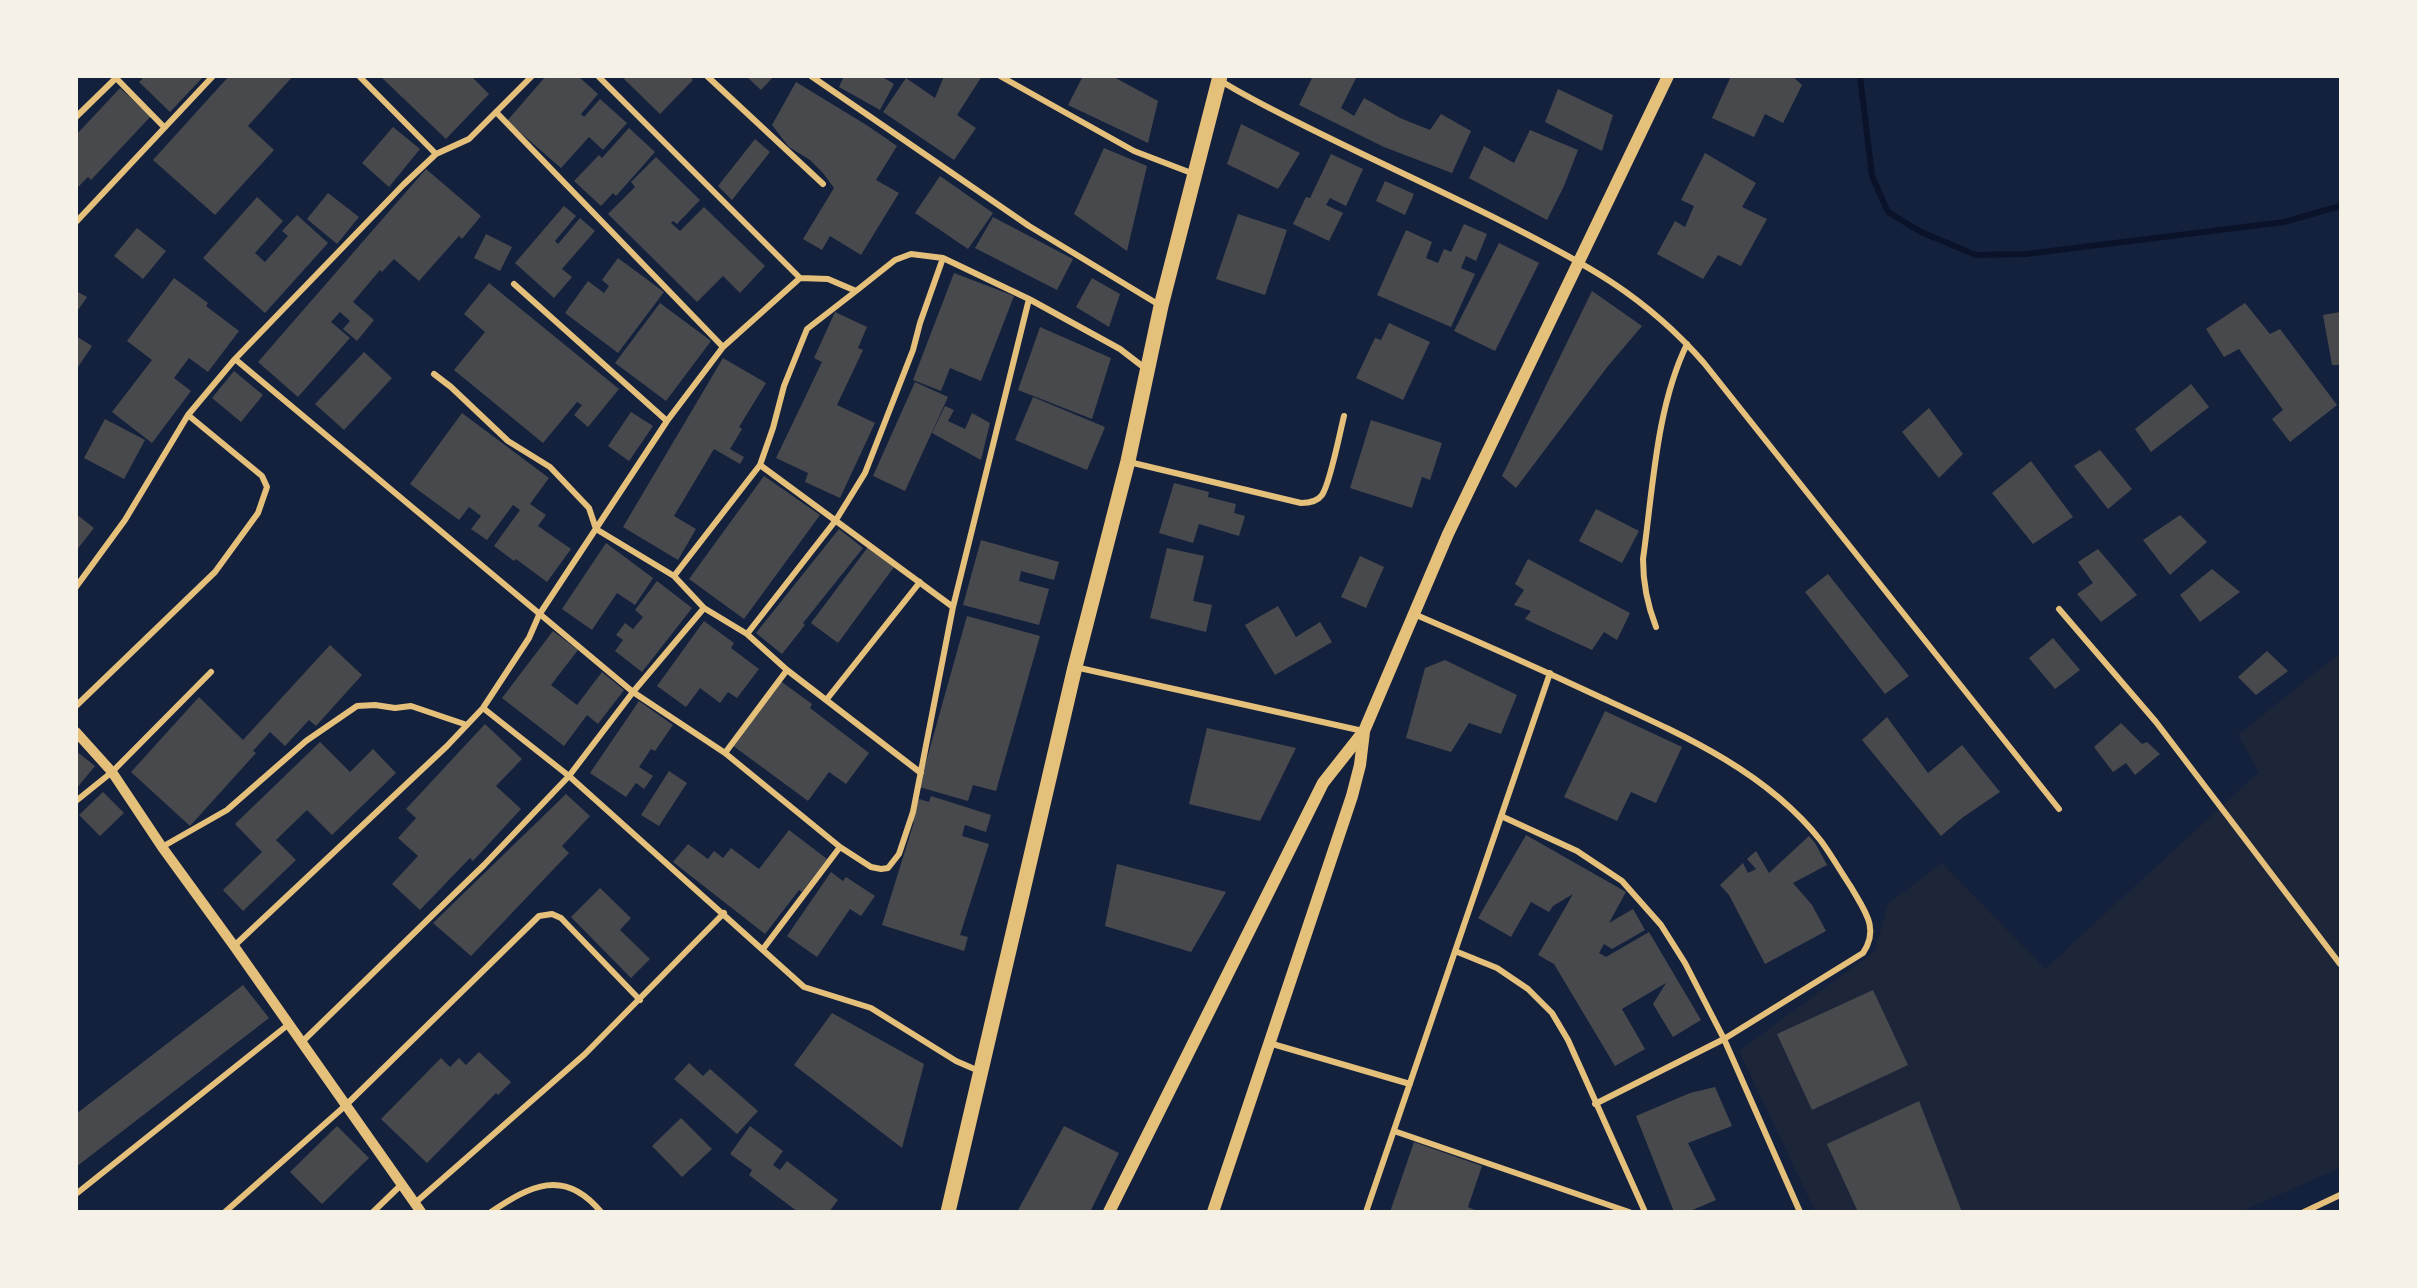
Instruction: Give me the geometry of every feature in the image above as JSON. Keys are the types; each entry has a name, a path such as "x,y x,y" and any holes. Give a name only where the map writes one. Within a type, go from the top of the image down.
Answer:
{"main road":[{"path":"1109,1212 1323,783 1364,731 1448,534 1668,76"},
{"path":"948,1212 1075,667 1128,461 1161,306 1220,78"},
{"path":"1213,1212 1352,796 1360,765 1364,731"}],"street":[{"path":"76,222 213,76"},
{"path":"359,76 436,154"},
{"path":"76,587 125,520 188,415 235,359 403,185 436,154 469,139 532,76"},
{"path":"598,76 800,278 828,279 856,291"},
{"path":"707,76 823,184"},
{"path":"714,82 720,76"},
{"path":"812,76 1029,226 1161,306"},
{"path":"1000,76 1134,151 1194,174"},
{"path":"76,117 116,77 164,127"},
{"path":"1220,78 1236,91 1581,261 1641,302 1687,344 2059,809"},
{"path":"496,112 723,347"},
{"path":"674,576 760,465 784,387 807,329 895,260 911,254 943,258 1029,299 1120,349 1147,370"},
{"path":"747,634 836,520 865,473 913,350 943,258"},
{"path":"234,946 483,708 529,638 539,615 667,421 723,347 800,278"},
{"path":"514,284 667,421"},
{"path":"235,359 633,692 724,753 840,847 870,867 881,869 888,868 899,854 908,833 953,607 1029,299"},
{"path":"1656,627 1643,582 1643,559 1665,408 1677,364 1687,344"},
{"path":"434,374 508,441 550,466 589,508 596,529 674,576 704,608 747,634 787,670 921,773"},
{"path":"76,706 215,572 258,513 264,499 267,487 262,476 188,415"},
{"path":"1128,461 1301,503 1309,503 1316,501 1325,488 1344,416"},
{"path":"760,465 953,607"},
{"path":"827,699 920,582"},
{"path":"302,1042 484,865 569,776 633,692 704,608"},
{"path":"2059,609 2156,722 2340,964"},
{"path":"1414,614 1550,674 1721,755 1761,784 1820,840 1869,919 1871,936 1863,953 1724,1039 1595,1104"},
{"path":"1075,667 1364,731"},
{"path":"724,753 787,670"},
{"path":"76,801 112,772 211,672"},
{"path":"1366,1212 1550,674"},
{"path":"162,847 227,810 306,741 357,706 375,705 395,708 411,706 466,725"},
{"path":"483,708 569,776 804,987 871,1008 956,1061 980,1071"},
{"path":"76,732 112,772 162,847 418,1207 585,1054 724,914"},
{"path":"1501,816 1577,851 1622,881 1661,925 1695,981 1724,1039 1800,1212"},
{"path":"764,949 840,847"},
{"path":"225,1212 345,1106 538,916 552,914 561,918 640,1000"},
{"path":"1455,951 1497,968 1528,989 1552,1013 1568,1040 1645,1212"},
{"path":"76,1194 289,1024"},
{"path":"1268,1042 1410,1084"},
{"path":"1394,1131 1629,1212"},
{"path":"491,1212 519,1193 538,1185 549,1184 575,1191 601,1212"},
{"path":"374,1212 401,1185"},
{"path":"2304,1212 2340,1195"}],"shaded area":[{"path":"2340,653 2340,1168 2242,1211 1815,1211 1739,1051 1875,951 1888,904 1942,863 2045,969 2259,772 2238,735"}],"building":[{"path":"145,76 204,76 170,112 139,82"},
{"path":"229,76 293,76 248,126 274,150 215,215 153,160"},
{"path":"380,76 471,76 489,94 446,139"},
{"path":"546,76 578,76 598,94 581,114 584,117 600,99 627,123 603,150 589,137 561,168 507,121"},
{"path":"626,76 690,76 693,80 660,114 624,79"},
{"path":"746,76 774,76 761,90"},
{"path":"844,76 881,76 894,84 880,110 839,87"},
{"path":"944,76 982,76 957,115 976,128 954,160 883,112 906,78 935,98"},
{"path":"1083,76 1112,76 1158,101 1148,143 1068,105"},
{"path":"1313,76 1357,76 1341,108 1354,116 1364,98 1400,118 1430,130 1441,114 1471,131 1452,173 1384,147 1299,105"},
{"path":"1731,76 1792,76 1802,85 1783,123 1765,114 1754,137 1712,118"},
{"path":"796,82 897,146 876,180 899,193 861,255 830,236 822,250 803,239 834,188 810,160 789,147 772,125"},
{"path":"120,88 151,116 91,180 88,177 76,189 76,135"},
{"path":"1558,89 1613,115 1602,151 1545,122"},
{"path":"1241,124 1300,153 1278,189 1227,164"},
{"path":"393,127 420,149 389,187 362,163"},
{"path":"629,128 655,152 616,196 613,193 601,206 574,181 599,155 602,158"},
{"path":"1530,130 1578,150 1547,220 1469,178 1484,146 1514,163"},
{"path":"755,139 770,152 732,200 718,186"},
{"path":"1104,148 1147,166 1127,251 1074,214"},
{"path":"1705,153 1756,183 1742,207 1767,219 1741,266 1718,255 1703,279 1657,254 1675,221 1685,227 1694,206 1681,200"},
{"path":"1331,154 1363,169 1346,206 1330,198 1326,205 1343,213 1329,241 1293,224 1306,197 1310,198"},
{"path":"656,157 700,200 677,224 673,221 671,223 680,231 704,207 765,266 740,293 723,276 697,302 608,214 635,187 631,182"},
{"path":"426,169 481,216 462,239 459,236 419,281 394,259 382,272 380,270 353,302 374,320 357,341 343,329 350,321 340,312 331,322 350,338 298,397 258,362"},
{"path":"940,176 993,213 968,249 915,213"},
{"path":"1385,181 1414,194 1405,215 1376,201"},
{"path":"328,193 359,217 337,244 307,219"},
{"path":"257,197 283,221 255,253 265,262 288,236 282,231 297,215 328,243 265,313 203,258"},
{"path":"564,206 576,216 555,241 558,244 580,218 595,231 562,269 572,277 554,298 515,263"},
{"path":"1238,214 1287,230 1265,295 1216,279"},
{"path":"993,217 1073,259 1057,290 975,248"},
{"path":"1464,224 1487,234 1476,261 1466,256 1461,268 1475,274 1451,327 1377,295 1406,230 1432,242 1426,258 1438,263 1444,249 1451,252"},
{"path":"137,228 166,251 143,279 114,256"},
{"path":"486,234 512,247 500,271 474,258"},
{"path":"1499,243 1539,263 1495,351 1454,331"},
{"path":"618,258 664,292 618,353 565,313 588,281 604,293 609,286 602,280"},
{"path":"954,273 1014,296 981,381 950,368 941,391 913,380"},
{"path":"174,278 208,303 206,306 239,331 208,372 189,358 174,378 191,391 152,443 112,412 152,360 127,341"},
{"path":"1092,278 1120,294 1109,327 1076,307"},
{"path":"489,283 619,389 588,427 574,415 582,405 577,402 543,443 454,370 485,332 464,314"},
{"path":"76,291 87,297 76,313"},
{"path":"1592,291 1642,326 1608,366 1516,488 1502,476"},
{"path":"660,303 711,341 666,401 615,363"},
{"path":"2245,303 2270,334 2280,329 2337,405 2290,442 2272,419 2283,410 2239,349 2224,357 2206,329"},
{"path":"835,312 867,327 858,348 863,350 837,405 875,423 840,498 805,482 808,473 776,458 822,362 814,358"},
{"path":"2340,312 2340,365 2332,365 2323,315"},
{"path":"1389,323 1430,342 1403,400 1356,378 1375,338 1381,340"},
{"path":"1040,327 1111,358 1092,419 1018,390"},
{"path":"76,336 92,346 76,370"},
{"path":"364,352 392,378 344,430 315,404"},
{"path":"723,358 766,383 739,427 742,429 730,449 744,457 740,464 714,449 674,516 696,529 678,560 623,527"},
{"path":"234,371 263,395 241,422 212,398"},
{"path":"915,382 948,397 905,491 873,476"},
{"path":"2191,384 2209,407 2151,452 2135,429"},
{"path":"1033,397 1105,427 1087,470 1015,440"},
{"path":"945,406 954,410 948,421 965,429 972,413 990,423 981,460 932,433"},
{"path":"1929,408 1963,454 1939,478 1902,432"},
{"path":"631,412 653,426 629,461 608,446"},
{"path":"462,413 549,478 530,504 546,515 538,526 571,549 547,582 494,546 520,510 513,505 487,540 471,529 481,516 469,507 459,520 410,484"},
{"path":"105,419 145,440 124,479 84,458"},
{"path":"1371,420 1442,443 1430,480 1422,477 1412,508 1350,488"},
{"path":"2100,450 2132,489 2108,509 2074,466"},
{"path":"2031,461 2073,517 2033,544 1992,493"},
{"path":"764,476 820,515 744,619 689,579"},
{"path":"1174,483 1209,492 1208,497 1236,504 1234,513 1245,516 1239,536 1199,524 1193,543 1159,533"},
{"path":"1596,509 1639,531 1622,563 1579,541"},
{"path":"76,514 94,528 76,551"},
{"path":"2180,515 2207,542 2170,575 2143,540"},
{"path":"839,529 863,548 803,623 805,625 782,654 756,633"},
{"path":"981,540 1059,562 1054,580 1021,571 1019,581 1049,589 1039,625 963,605"},
{"path":"606,543 653,578 635,605 617,593 592,630 562,609"},
{"path":"868,547 894,567 838,643 811,623"},
{"path":"1167,548 1204,556 1193,601 1212,605 1206,632 1150,618"},
{"path":"2098,549 2137,595 2101,622 2077,594 2093,583 2078,562"},
{"path":"1360,556 1384,567 1366,608 1341,597"},
{"path":"1528,559 1630,613 1617,640 1604,632 1592,650 1525,619 1531,611 1514,605 1524,590 1515,584"},
{"path":"2212,569 2240,592 2200,622 2180,595"},
{"path":"1828,574 1909,676 1885,694 1805,592"},
{"path":"657,581 692,608 642,672 615,651 623,640 616,635 625,623 633,629 643,617 635,610"},
{"path":"1278,606 1296,637 1320,622 1332,642 1275,675 1245,625"},
{"path":"967,616 1040,636 996,791 973,785 968,801 919,787"},
{"path":"704,621 734,643 731,648 759,669 737,698 728,692 720,703 700,688 686,707 657,686"},
{"path":"553,631 578,650 551,685 577,705 602,672 624,690 598,724 587,715 564,746 502,698"},
{"path":"2053,638 2080,670 2055,689 2029,658"},
{"path":"330,645 362,675 316,726 309,720 285,746 270,732 253,751 256,753 190,826 131,772 199,697 243,740"},
{"path":"2267,651 2288,671 2256,695 2238,677"},
{"path":"1445,660 1517,695 1501,734 1469,723 1451,752 1406,738 1425,668"},
{"path":"779,680 812,704 810,708 869,753 846,784 829,772 808,801 732,745"},
{"path":"639,701 673,725 655,751 651,749 639,767 653,776 644,789 636,783 626,797 590,773"},
{"path":"1605,711 1682,747 1656,803 1631,792 1617,821 1564,797"},
{"path":"1887,717 1928,773 1962,745 2000,792 1962,818 1941,836 1862,740"},
{"path":"2121,723 2142,744 2147,742 2160,754 2135,775 2126,763 2113,772 2094,747"},
{"path":"485,724 522,759 496,786 521,809 473,861 470,858 420,910 392,884 418,856 398,838 416,818 406,809"},
{"path":"1207,728 1296,748 1260,821 1189,804"},
{"path":"320,742 350,772 373,749 396,773 332,835 307,810 276,840 296,860 243,911 223,890 262,852 235,824"},
{"path":"76,751 95,766 76,789"},
{"path":"669,771 687,783 659,826 641,815"},
{"path":"103,792 124,813 100,836 79,815"},
{"path":"566,794 590,816 562,846 569,853 471,956 433,923"},
{"path":"931,796 991,815 986,832 965,825 962,836 989,844 960,935 968,937 964,951 882,925 919,799 929,802"},
{"path":"789,830 827,859 802,892 799,890 765,934 673,862 688,844 708,859 714,851 723,858 731,848 759,869"},
{"path":"1526,835 1626,892 1609,923 1633,909 1645,930 1612,949 1604,944 1599,953 1606,957 1649,932 1701,1020 1673,1037 1653,1004 1666,983 1622,1009 1645,1049 1615,1066 1554,964 1538,955 1573,894 1553,906 1549,912 1531,902 1511,937 1478,918"},
{"path":"1809,836 1827,865 1793,883 1812,905 1826,931 1765,964 1729,895 1720,885 1743,863 1748,873 1756,869 1747,859 1756,851 1769,873"},
{"path":"1117,864 1226,892 1191,952 1105,926"},
{"path":"831,872 843,881 846,877 875,896 861,916 850,909 817,957 787,936"},
{"path":"600,888 631,918 620,930 650,959 631,978 571,917"},
{"path":"243,985 269,1018 76,1167 76,1114"},
{"path":"1873,990 1908,1065 1812,1110 1777,1034"},
{"path":"832,1013 924,1064 902,1148 794,1065"},
{"path":"479,1052 511,1082 498,1095 496,1093 427,1163 381,1119 441,1058 450,1067 459,1058 466,1065"},
{"path":"689,1063 703,1076 710,1069 758,1111 737,1134 674,1079"},
{"path":"1715,1087 1732,1126 1688,1143 1716,1200 1688,1212 1674,1212 1636,1116 1690,1093"},
{"path":"1919,1101 1962,1212 1858,1212 1827,1144"},
{"path":"681,1118 712,1149 682,1177 652,1146"},
{"path":"337,1126 369,1158 322,1204 290,1172"},
{"path":"750,1126 783,1151 773,1165 780,1170 787,1161 838,1200 829,1212 798,1212 749,1175 752,1170 730,1154"},
{"path":"1064,1126 1119,1153 1090,1212 1017,1212"},
{"path":"1414,1142 1482,1166 1468,1207 1479,1212 1390,1212"}],"waterway":[{"path":"1860,76 1872,176 1888,212 1921,232 1976,255 2026,254 2284,222 2340,206"}]}
